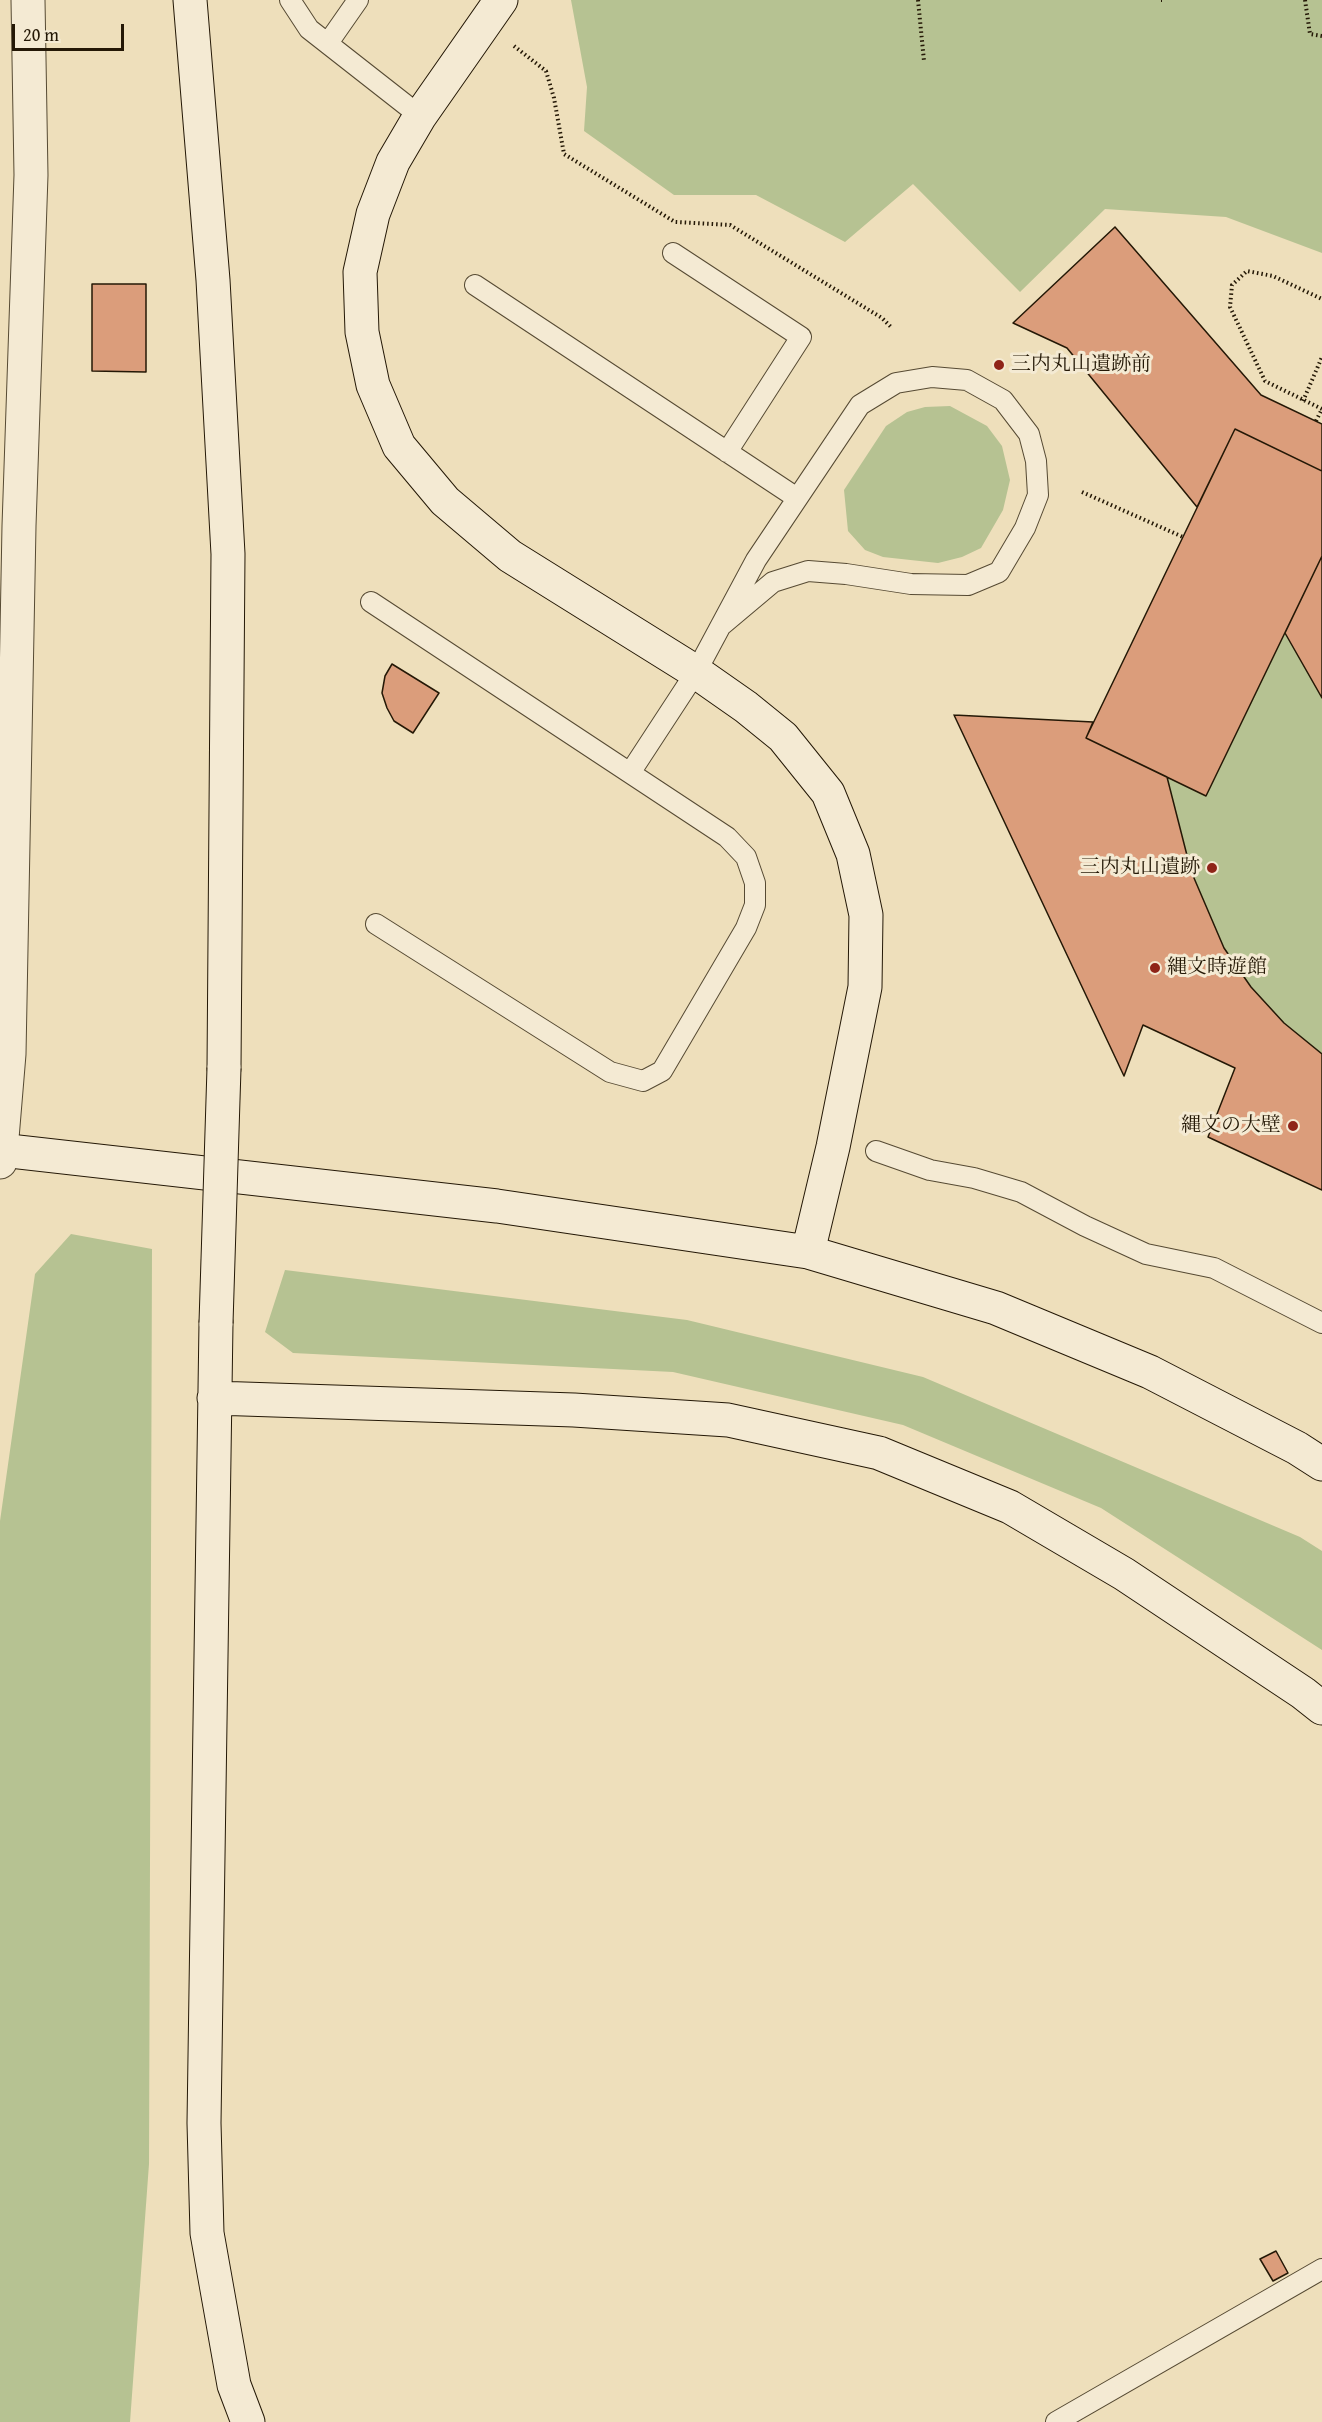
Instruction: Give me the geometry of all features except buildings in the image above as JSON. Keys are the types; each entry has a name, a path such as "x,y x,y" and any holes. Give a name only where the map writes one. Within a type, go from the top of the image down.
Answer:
{"street":[{"path":"28,0 31,175 19,537 9,1054 1,1154 497,1206 808,1252 996,1308 1150,1372 1297,1448 1322,1464"},
{"path":"190,0 213,280 228,554 224,1068 214,1398 204,2123 207,2234 234,2385 248,2422"},
{"path":"501,0 420,116 393,162 377,204 360,272 362,332 373,385 399,446 445,501 510,556 696,672 746,707 783,737 828,793 853,854 866,915 865,987 833,1147 808,1252"},
{"path":"214,1398 574,1410 728,1420 879,1453 1010,1507 1124,1574 1322,1708"}],"lane":[{"path":"290,0 309,29 420,116"},
{"path":"328,44 358,0"},
{"path":"673,253 801,337 727,452"},
{"path":"475,285 797,498"},
{"path":"630,774 696,672 756,560 860,405 896,383 932,377 968,380 1004,400 1029,434 1036,461 1038,495 1025,528 999,572 968,585 911,584 808,571 773,582 723,624"},
{"path":"371,602 727,837 746,857 755,883 755,905 746,928 662,1071 643,1081 610,1072 376,924"},
{"path":"876,1150 930,1170 974,1178 1021,1192 1085,1226 1146,1254 1214,1268 1322,1323"},
{"path":"1056,2422 1322,2269"}],"path":[{"path":"918,0 924,61"},
{"path":"1305,0 1310,34 1322,36"},
{"path":"514,46 546,71 554,98 564,154 675,222 730,225 882,318 891,327"},
{"path":"1316,421 1322,409 1265,381 1230,307 1232,285 1247,271 1273,276 1322,299"},
{"path":"1303,401 1322,357"},
{"path":"1082,492 1183,537"}],"green space":[{"path":"571,0 1322,0 1322,253 1226,217 1105,209 1020,292 913,184 845,242 756,195 674,195 584,131 587,87"},
{"path":"950,406 987,426 1002,446 1010,480 1003,510 981,548 962,557 938,563 883,557 865,550 848,531 844,490 886,426 907,412 925,407"},
{"path":"1285,633 1322,698 1322,1054 1284,1023 1251,987 1224,948 1191,871 1167,777 1206,796"},
{"path":"71,1234 152,1249 149,2164 130,2422 0,2422 0,1521 35,1274"},
{"path":"285,1270 687,1320 923,1377 1300,1537 1322,1551 1322,1650 1101,1508 903,1425 673,1372 293,1353 265,1332"}],"place":[{"name":"三内丸山遺跡前","path":"999,365"},
{"name":"三内丸山遺跡","path":"1212,868"},
{"name":"縄文時遊館","path":"1155,968"},
{"name":"縄文の大壁","path":"1293,1126"}]}
